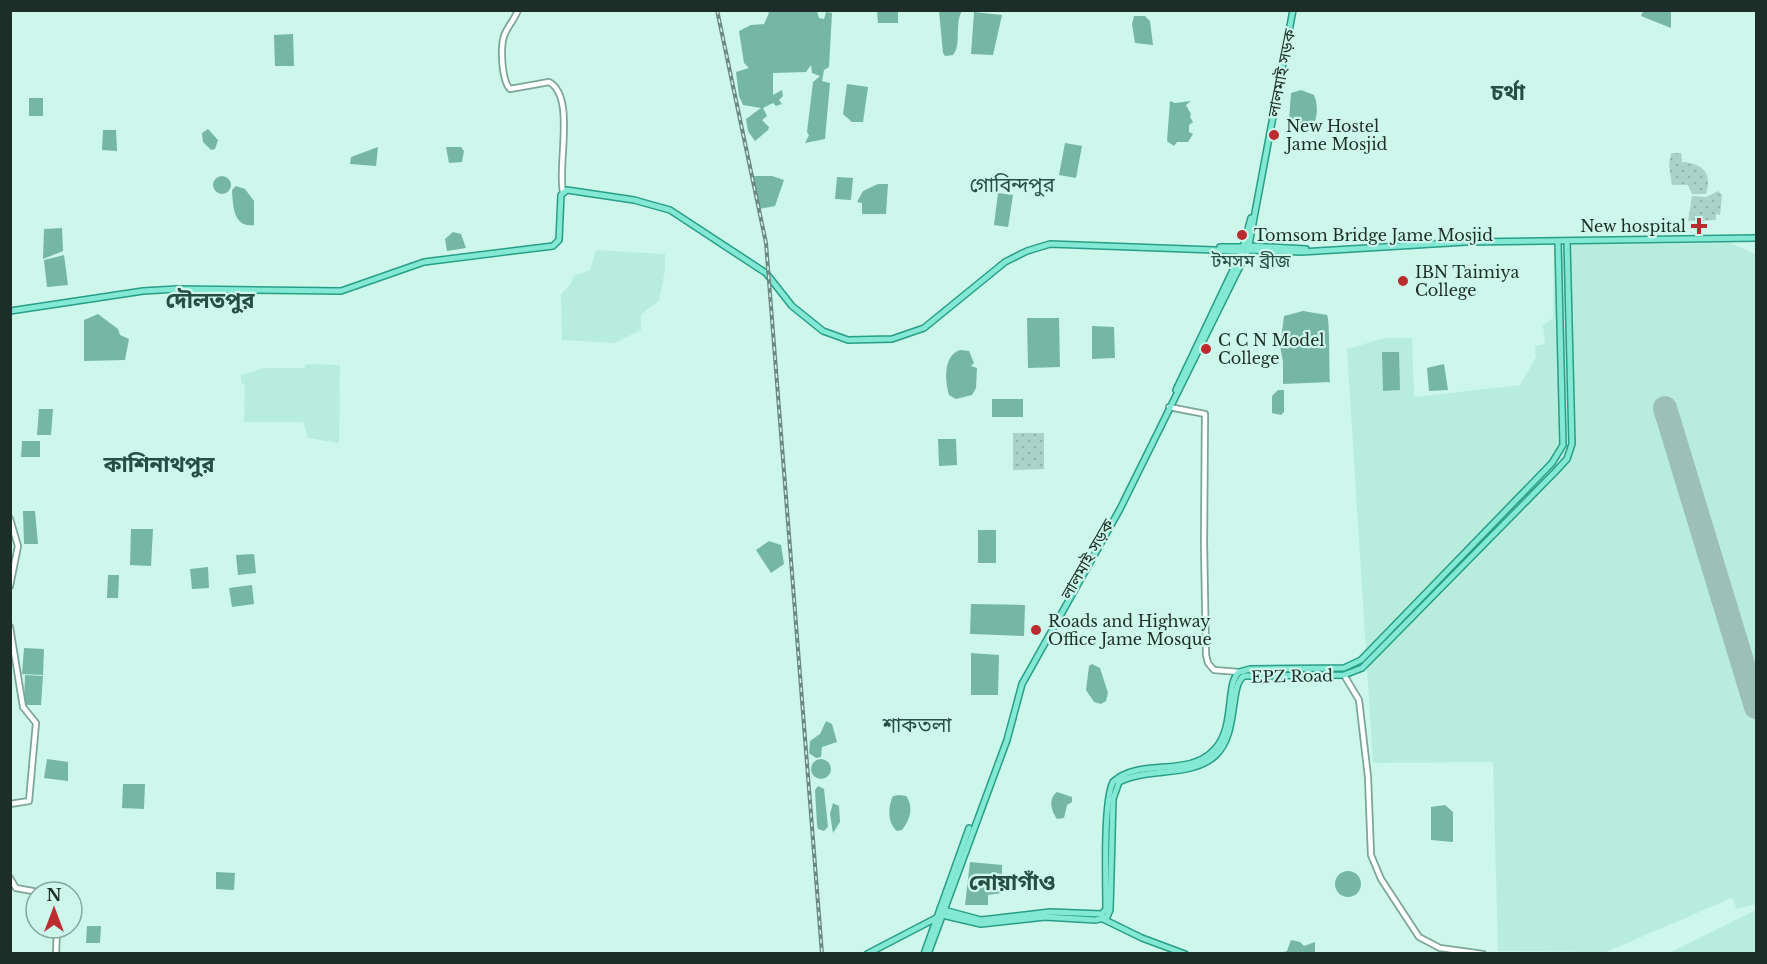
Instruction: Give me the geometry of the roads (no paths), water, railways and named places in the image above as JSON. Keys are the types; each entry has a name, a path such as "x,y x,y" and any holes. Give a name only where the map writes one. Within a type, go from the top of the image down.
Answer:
{"main road":[{"name":"লালমাই সড়ক","path":"926,954 1004,739 1015,692 1047,629 1090,559 1169,407 1246,249 1293,10"},
{"path":"10,311 177,288 340,291 424,262 553,246 559,240 563,192 613,196 670,210 766,273 792,306 823,331 848,340 892,339 924,328 986,276 1027,251 1050,244 1311,250 1466,242 1756,238"},
{"name":"EPZ Road","path":"1102,917 1110,910 1109,792 1113,782 1131,772 1197,761 1214,752 1229,724 1232,684 1239,672 1250,669 1344,668 1353,665 1558,456 1563,436 1558,242"},
{"name":"EPZ Road","path":"1109,843 1116,786 1127,778 1200,765 1214,757 1231,730 1238,679 1253,674 1344,675 1364,666 1568,459 1572,444 1567,242"},
{"path":"867,954 941,912 981,922 1102,917 1142,938 1185,954"}],"street":[{"path":"518,10 504,37 502,55 507,88 551,83 559,94 563,116 563,192"},
{"path":"1169,407 1206,414 1204,544 1206,655 1210,668 1239,672"},
{"path":"10,519 18,546 10,586"},
{"path":"10,627 23,707 36,723 29,801 10,804"},
{"path":"1344,675 1359,700 1368,777 1371,855 1381,879 1419,937 1440,948 1483,954"},
{"path":"10,878 16,888 24,889"}],"railway":[{"path":"717,10 766,243 822,954"}],"place":[{"name":"New Hostel Jame Mosjid","path":"1274,135"},
{"name":"New hospital","path":"1699,226"},
{"name":"Tomsom Bridge Jame Mosjid","path":"1242,235"},
{"name":"IBN Taimiya College","path":"1403,281"},
{"name":"C C N Model College","path":"1206,349"},
{"name":"Roads and Highway Office Jame Mosque","path":"1036,630"}],"district":[{"name":"চর্থা","path":"1508,92"},
{"name":"গোবিন্দপুর","path":"1012,185"},
{"name":"টমসম ব্রীজ","path":"1251,261"},
{"name":"দৌলতপুর","path":"210,300"},
{"name":"কাশিনাথপুর","path":"159,464"},
{"name":"শাকতলা","path":"917,725"},
{"name":"নোয়াগাঁও","path":"1012,882"}]}
